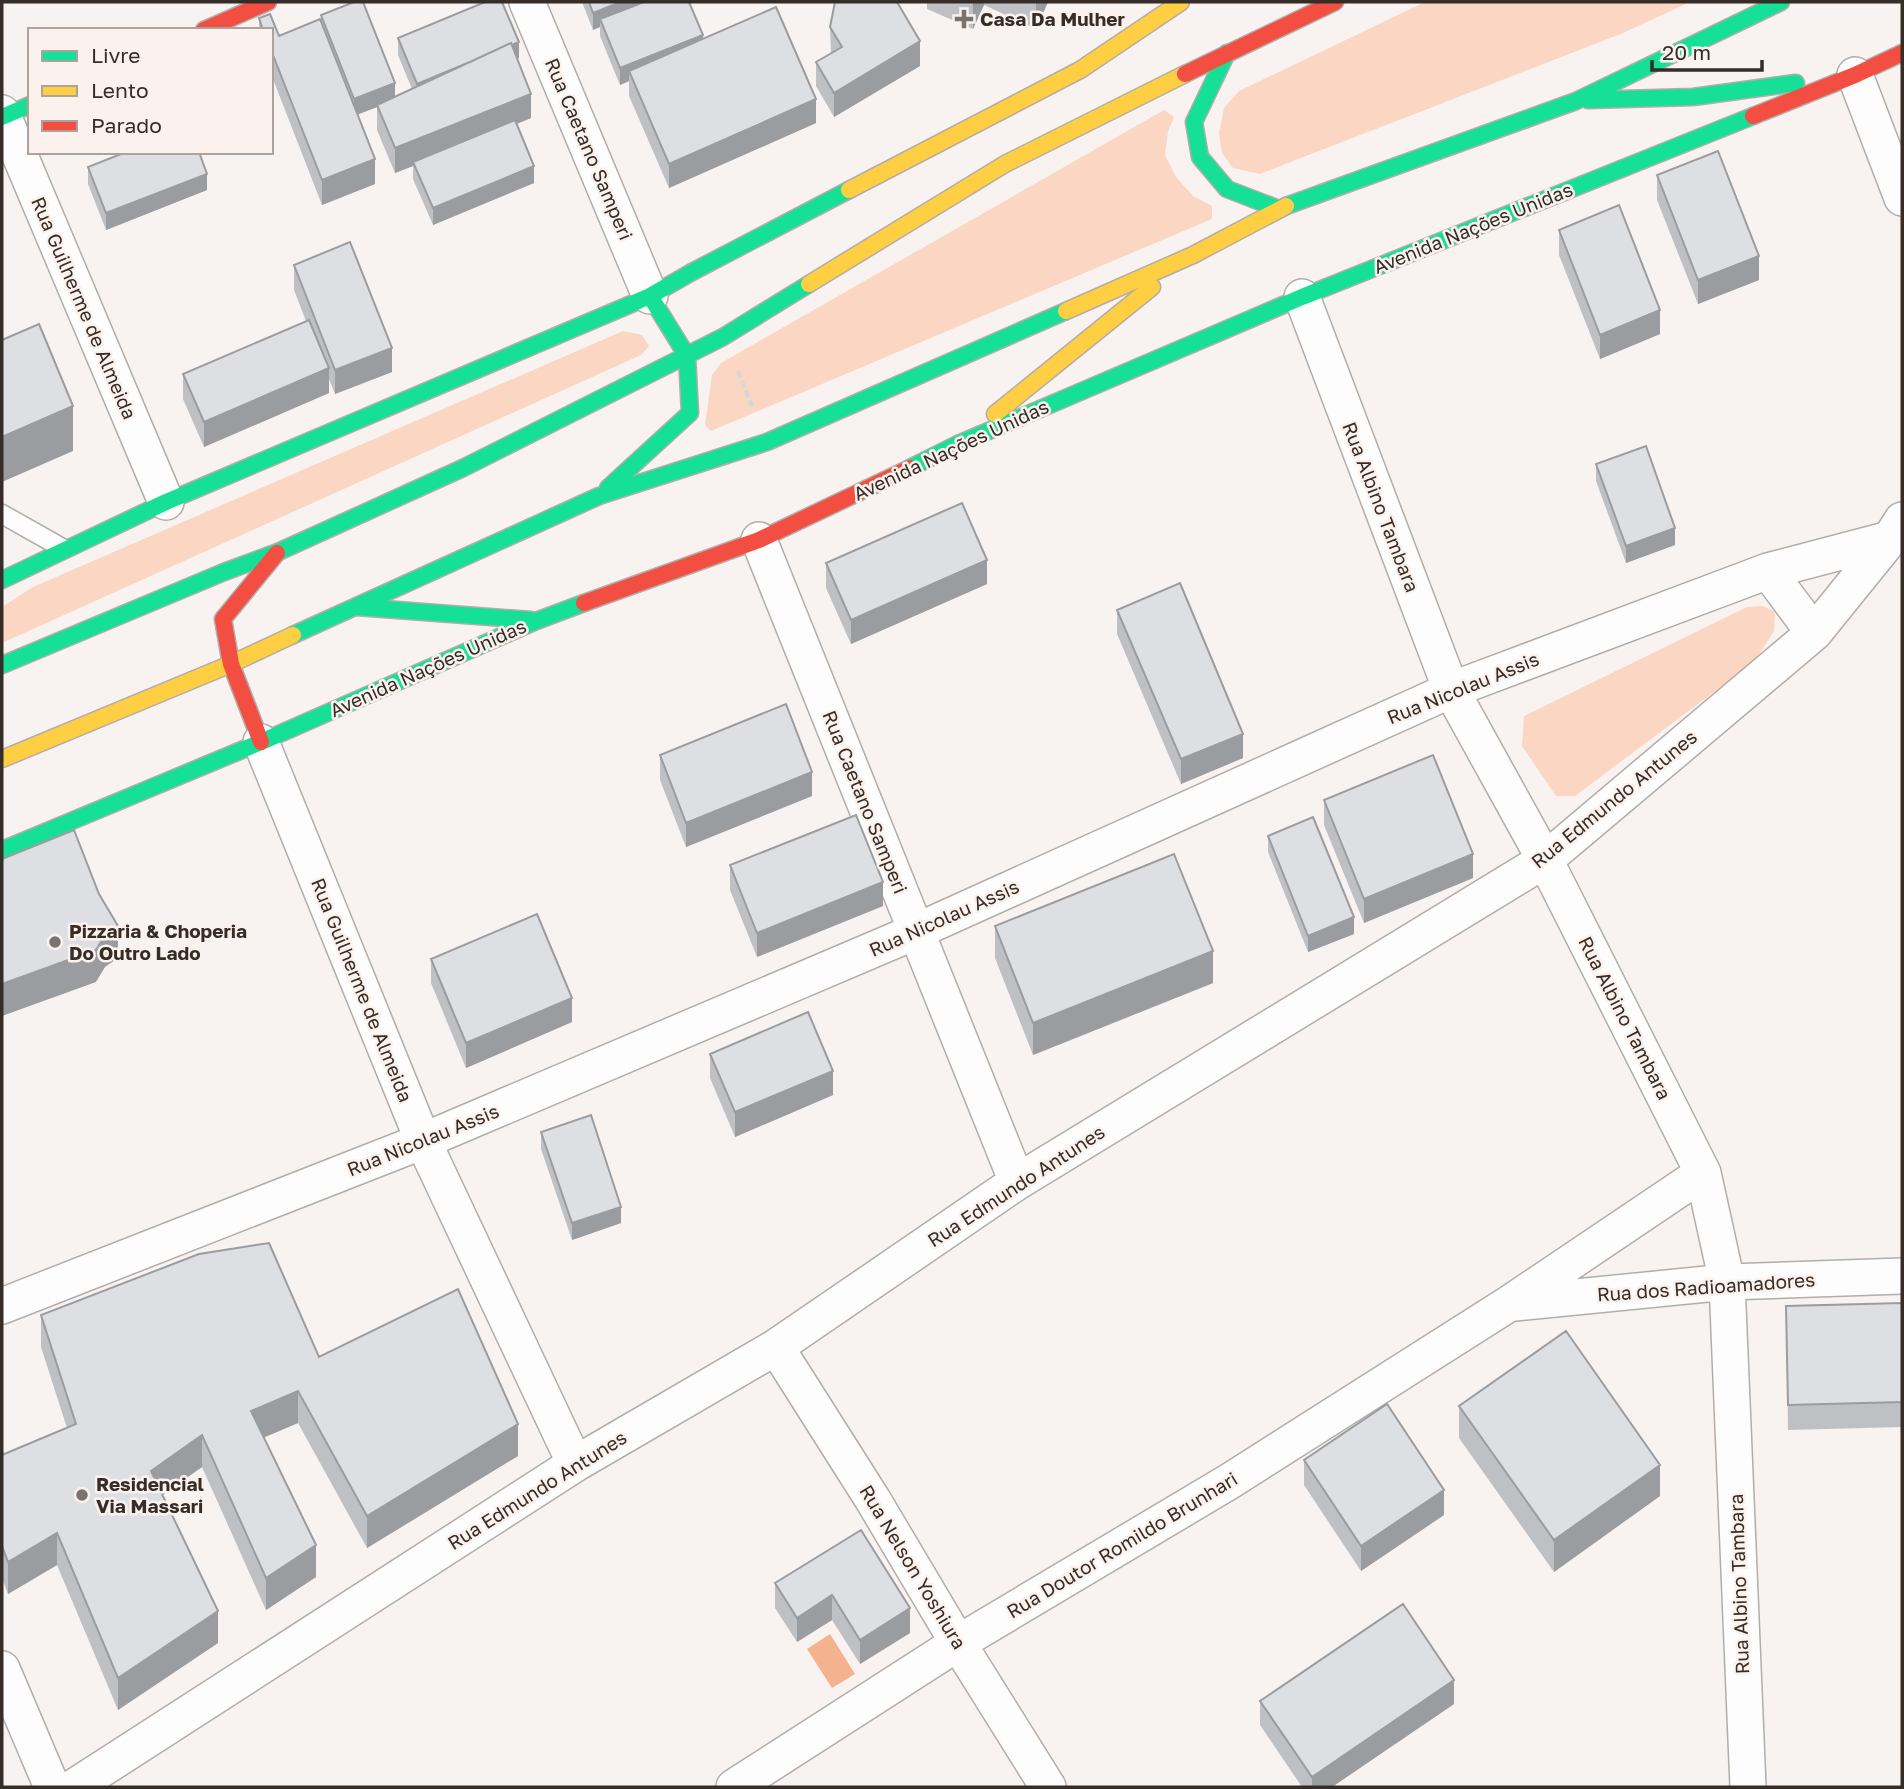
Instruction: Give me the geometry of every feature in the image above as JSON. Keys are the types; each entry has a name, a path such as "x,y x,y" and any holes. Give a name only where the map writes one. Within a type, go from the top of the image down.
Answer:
{"main road":[{"path":"209,28 268,2"},
{"path":"2,580 166,502 650,296 1080,70 1181,2"},
{"path":"2,665 278,552 464,468 723,337 1005,164 1335,2"},
{"path":"2,759 231,664 599,496 767,442 1193,255 1279,209 1576,101 1781,2"},
{"path":"1227,53 1194,122 1200,158 1227,188 1279,209"},
{"name":"Avenida Nações Unidas","path":"2,850 261,742 536,621 759,540 958,444 1302,297 1855,75 1902,53"},
{"path":"1055,102 1080,70"},
{"path":"1576,101 1693,97 1855,75"},
{"path":"1005,164 1030,133"},
{"path":"958,444 1193,255"},
{"path":"599,496 690,412 687,356 650,296"},
{"path":"261,742 231,664 223,620 278,552"},
{"path":"355,607 536,621"}],"street":[{"name":"Rua Caetano Samperi","path":"527,2 650,296"},
{"path":"1855,75 1902,198"},
{"name":"Rua Guilherme de Almeida","path":"9,113 166,502"},
{"name":"Rua Albino Tambara","path":"1302,297 1451,690 1545,860 1703,1173 1727,1282 1748,1787"},
{"name":"Rua Nicolau Assis","path":"2,1307 424,1141 917,931 1451,690 1768,571 1896,530"},
{"name":"Rua Edmundo Antunes","path":"74,1787 575,1464 776,1347 1017,1182 1545,860 1814,634 1896,530"},
{"name":"Rua Caetano Samperi","path":"759,540 1017,1182"},
{"path":"1768,571 1814,634"},
{"name":"Rua Guilherme de Almeida","path":"261,742 424,1141 575,1464"},
{"name":"Rua Doutor Romildo Brunhari","path":"734,1787 958,1643 1230,1481 1510,1303 1703,1173"},
{"name":"Rua dos Radioamadores","path":"1510,1303 1727,1282 1902,1276"},
{"name":"Rua Nelson Yoshiura","path":"776,1347 1048,1787"},
{"path":"2,1669 52,1787"}],"lane":[{"path":"2,514 64,549"}],"path":[{"path":"723,337 767,442"}],"shaded area":[{"path":"1425,2 1690,2 1623,33 1260,174 1233,168 1222,153 1219,133 1224,108 1239,91"},
{"path":"1164,110 1174,117 1168,132 1165,155 1176,177 1193,196 1212,206 1212,219 711,431 705,425 712,375 721,363"},
{"path":"623,331 642,335 649,346 641,355 2,643 2,607 33,587"},
{"path":"1763,606 1775,612 1774,631 1754,662 1575,796 1556,796 1522,746 1524,716 1747,607"},
{"path":"830,1634 855,1674 832,1688 807,1649"}],"building":[{"path":"354,2 363,2 395,83 354,99 321,15"},
{"path":"485,2 502,2 519,42 512,45 511,43 417,84 398,38"},
{"path":"589,2 621,2 593,13"},
{"path":"644,2 689,2 703,35 620,68 600,19"},
{"path":"835,2 897,2 920,41 834,93 816,62 842,47 830,27"},
{"path":"776,7 816,99 669,164 629,71"},
{"path":"270,14 279,36 320,19 375,159 322,180 273,55 273,28 262,28 259,18"},
{"path":"511,43 531,94 395,148 377,105"},
{"path":"515,120 534,166 433,208 413,162"},
{"path":"1718,151 1759,256 1698,280 1657,175"},
{"path":"121,154 200,154 207,174 106,213 88,167"},
{"path":"1619,205 1660,310 1600,335 1559,230"},
{"path":"350,242 392,348 335,370 294,265"},
{"path":"309,320 329,368 204,422 183,374"},
{"path":"39,324 73,406 2,437 2,340"},
{"path":"1646,446 1675,528 1626,546 1596,464"},
{"path":"962,503 987,560 851,620 826,563"},
{"path":"1180,583 1243,734 1181,759 1117,610"},
{"path":"786,704 812,772 686,823 660,755"},
{"path":"1433,755 1473,854 1364,899 1324,800"},
{"path":"856,815 883,882 757,933 730,865"},
{"path":"1313,817 1354,917 1308,936 1268,836"},
{"name":"Pizzaria & Choperia Do Outro Lado","path":"74,830 99,894 118,926 105,935 96,950 2,984 2,859"},
{"path":"1174,854 1213,951 1033,1023 995,926"},
{"path":"537,914 572,998 466,1043 431,959"},
{"path":"808,1012 833,1071 735,1112 710,1054"},
{"path":"591,1115 621,1207 572,1223 541,1132"},
{"name":"Residencial Via Massari","path":"269,1243 319,1357 458,1289 518,1424 367,1516 298,1391 251,1411 316,1545 266,1578 202,1435 151,1471 218,1611 118,1678 57,1533 8,1562 2,1546 2,1455 76,1424 41,1315 199,1254"},
{"path":"1902,1303 1902,1402 1788,1405 1786,1306"},
{"path":"1566,1331 1660,1465 1554,1540 1459,1406"},
{"path":"1387,1404 1444,1490 1361,1546 1304,1460"},
{"path":"861,1530 910,1608 860,1640 832,1595 797,1618 775,1583"},
{"path":"1403,1604 1454,1680 1312,1777 1260,1701"}],"traffic: fast":[{"path":"1286,206 1576,101 1781,2"},
{"path":"1227,53 1194,122 1200,157 1227,189 1279,209"},
{"path":"1588,100 1693,97 1796,83"},
{"path":"2,117 28,106"},
{"path":"910,468 958,444 1302,297 1753,116"},
{"path":"2,580 166,502 650,296 849,190"},
{"path":"2,665 278,552 463,468 723,337 809,284"},
{"path":"608,488 690,413 687,356 650,296"},
{"path":"293,635 599,496 767,442 1066,311"},
{"path":"2,850 261,742 536,621 584,603"},
{"path":"357,607 531,620"}],"traffic: slow":[{"path":"849,190 1080,70 1181,2"},
{"path":"809,284 1005,164 1185,74"},
{"path":"1066,311 1193,255 1286,206"},
{"path":"995,414 1152,287"},
{"path":"2,759 231,664 293,635"}],"traffic: jam":[{"path":"209,28 268,2"},
{"path":"1185,74 1335,2"},
{"path":"1753,116 1902,53"},
{"path":"584,603 759,540 910,468"},
{"path":"261,742 231,664 223,619 277,553"}],"place":[{"name":"Casa Da Mulher","path":"964,19"},
{"name":"Pizzaria & Choperia Do Outro Lado","path":"55,942"},
{"name":"Residencial Via Massari","path":"82,1495"}]}
